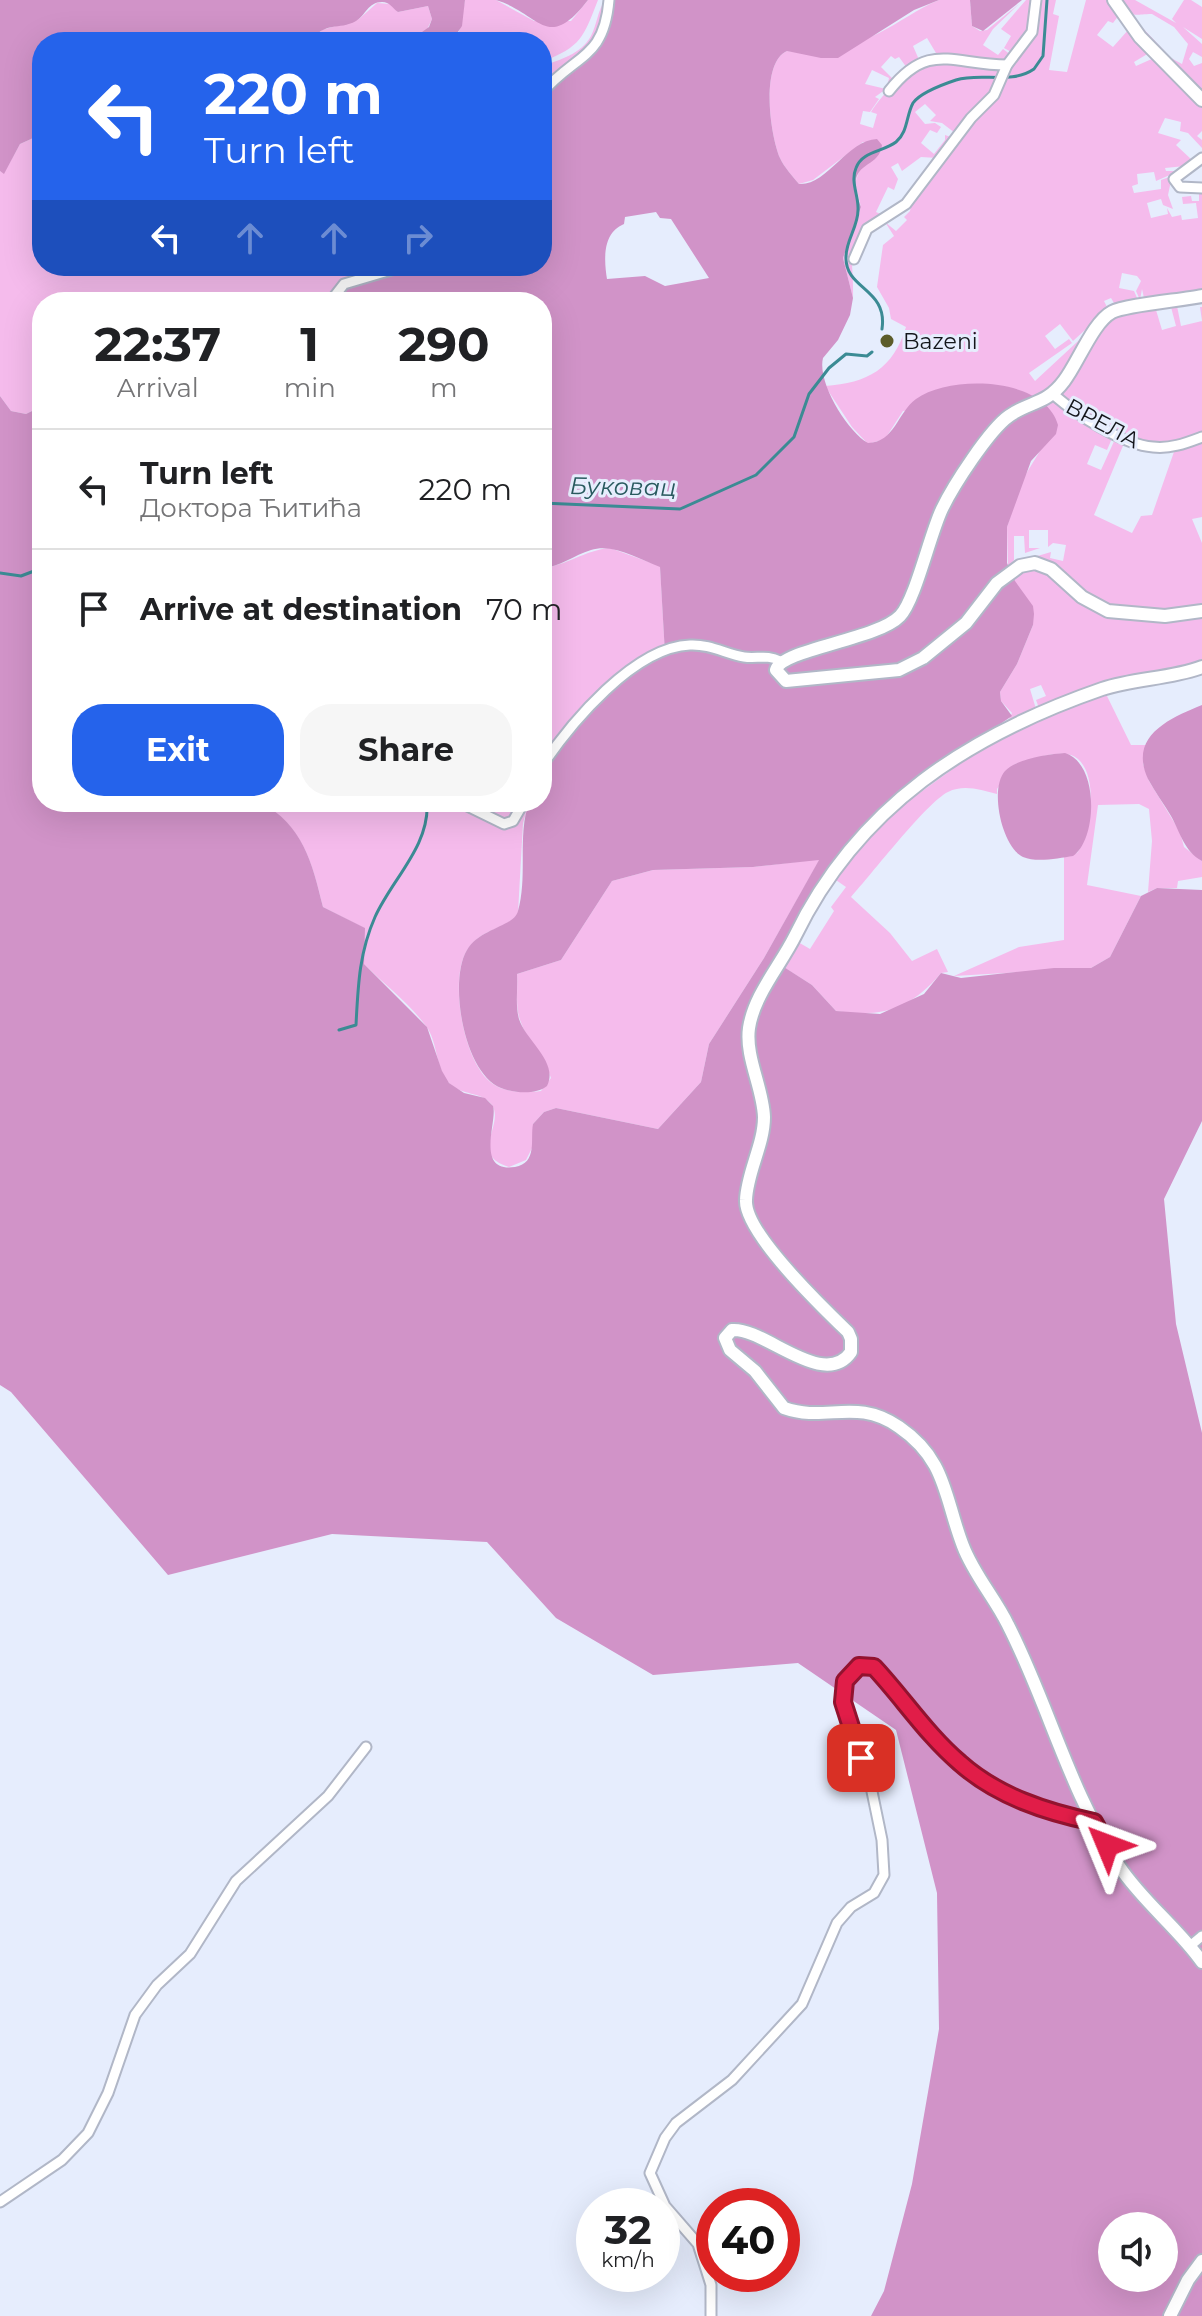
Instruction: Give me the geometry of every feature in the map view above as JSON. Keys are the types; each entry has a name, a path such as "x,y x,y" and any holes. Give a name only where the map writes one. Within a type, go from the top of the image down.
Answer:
{"street":[{"path":"552,84 597,45 607,24 609,0"},
{"path":"854,259 867,229 910,199 971,118 994,95 1003,73 1032,32 1036,0"},
{"path":"1114,0 1140,37 1202,100"},
{"path":"889,91 908,69 937,56 979,64 1003,73"},
{"path":"1202,158 1174,179 1180,187 1202,188"},
{"path":"338,292 344,284 371,276"},
{"name":"ВРЕЛА","path":"1202,296 1112,312 1103,320 1054,395 1089,420 1147,447 1170,447 1202,437"},
{"path":"552,750 596,700 636,666 667,650 694,644 744,657 770,656 780,661 864,636 900,616 909,603 924,553 951,491 1005,418 1054,395"},
{"path":"780,661 776,670 786,681 899,670 923,658 966,623 997,583 1020,566 1035,563 1051,569 1082,597 1108,611 1165,616 1202,611"},
{"path":"1202,667 1104,689 1017,721 956,758 872,822 849,848 808,907 758,1000 748,1033 764,1119 747,1188 747,1212 758,1231 806,1291 848,1332 852,1345 849,1356 842,1361 820,1363 798,1358 738,1330 728,1333 725,1344 755,1371 784,1408 815,1415 858,1410 876,1415 898,1425 927,1449 963,1547 977,1576 1007,1623 1094,1822 1129,1879 1202,1962"},
{"path":"479,812 504,824 513,821 518,812"},
{"path":"711,2316 711,2285 698,2244 665,2206 650,2173 665,2138 676,2123 732,2080 802,2004 837,1923 851,1907 874,1893 884,1875 882,1840 869,1777 843,1702 845,1681 859,1666 874,1667 960,1764 998,1791 1058,1814 1094,1822"},
{"path":"0,2202 62,2160 88,2133 108,2093 135,2015 149,1995 190,1954 236,1881 328,1796 366,1747"},
{"path":"1190,1946 1202,1936"},
{"path":"1170,2316 1188,2280 1202,2261"}],"shaded area":[{"path":"0,0 465,0 462,26 458,32 422,32 429,27 432,19 428,6 398,12 382,2 370,6 350,24 320,32 32,32 32,139 20,144 4,174 0,171"},
{"path":"465,0 496,0 534,21 571,21 588,0 598,0 579,39 566,51 552,57 552,32 459,32"},
{"path":"496,0 588,0 574,16 553,27"},
{"path":"605,0 600,37 552,79 552,62 570,56 587,42"},
{"path":"605,0 939,0 914,10 838,58 787,51 779,58 770,84 773,133 782,161 799,184 819,178 866,141 877,139 882,145 875,159 863,168 856,180 861,207 843,258 853,298 850,315 838,340 823,358 822,368 835,405 860,437 868,443 884,438 916,399 951,386 995,385 1017,389 1035,397 1050,409 1058,425 1056,434 1031,461 1007,527 1007,563 1015,581 1033,606 1033,625 1017,664 1000,692 1001,701 1012,716 914,782 869,820 831,864 776,962 812,985 836,1011 880,1014 924,994 941,973 961,978 1054,968 1091,968 1110,957 1141,896 1157,888 1202,890 1202,1121 1164,1199 1176,1324 1202,1433 1202,2316 871,2316 884,2291 912,2184 939,2029 937,1893 896,1730 798,1663 653,1675 556,1618 487,1542 332,1534 168,1575 11,1392 0,1385 0,396 11,411 26,414 32,411 32,812 276,812 304,846 323,907 365,928 364,964 427,1027 449,1083 464,1093 485,1098 493,1106 491,1154 502,1167 515,1167 527,1161 532,1150 533,1124 544,1112 556,1108 658,1129 701,1082 709,1044 764,958 819,860 753,867 653,870 612,881 561,960 517,974 519,1019 549,1068 547,1086 531,1092 506,1090 488,1079 477,1065 463,1025 459,983 461,964 473,943 510,921 518,911 525,816 526,812 552,812 552,755 594,708 633,675 665,654 660,567 626,553 599,548 552,566 552,292 334,292 341,281 358,276 552,276 552,79 600,37","holes":["656,212 660,218 671,219 709,278 665,286 645,276 607,279 605,256 608,240 624,224 625,217"]},
{"path":"939,0 970,0 972,26 980,31 987,30 1019,4 993,29 983,45 998,55 1003,49 1011,55 1003,62 933,55 936,53 927,38 913,46 920,62 907,68 899,57 895,59 891,56 881,67 895,81 888,83 889,78 872,70 865,84 886,89 875,97 879,99 870,112 863,111 860,124 873,128 877,114 871,112 876,105 890,88 924,62 948,59 1003,67 994,90 955,133 942,123 930,121 936,115 925,104 915,112 925,124 935,123 941,127 937,133 930,130 921,143 934,154 945,140 945,135 954,138 937,158 921,157 902,171 898,163 891,167 898,179 894,190 888,187 876,212 885,216 862,237 853,251 853,298 843,258 861,207 855,183 860,169 881,151 881,145 863,142 813,180 799,184 776,147 770,100 773,70 787,51 822,50 858,42"},
{"path":"970,0 1022,0 983,31 972,26"},
{"path":"1026,0 1035,0 1033,22 1013,53 1004,48 1011,36 1001,29"},
{"path":"1039,0 1056,0 1053,14 1059,16 1049,70 1067,72 1086,0 1109,0 1119,15 1113,23 1108,21 1097,35 1113,47 1129,29 1149,53 1134,62 1136,66 1154,58 1202,107 1202,131 1197,136 1202,140 1202,148 1188,133 1180,131 1181,122 1165,118 1158,133 1181,140 1176,145 1193,161 1185,166 1165,168 1166,171 1179,171 1156,181 1154,172 1137,174 1138,184 1132,186 1134,193 1161,189 1161,180 1172,176 1168,195 1173,209 1163,205 1161,199 1147,203 1151,218 1168,214 1167,208 1172,217 1181,215 1182,220 1198,218 1196,203 1183,204 1182,197 1191,196 1192,201 1199,201 1199,192 1175,191 1202,191 1202,292 1144,298 1142,289 1140,300 1136,291 1141,281 1137,276 1122,273 1119,288 1134,291 1138,300 1114,303 1111,298 1104,301 1108,309 1073,341 1060,324 1045,336 1055,349 1069,339 1072,343 1029,373 1035,381 1090,330 1063,375 1037,400 903,411 885,439 868,444 852,427 825,386 854,381 877,371 894,354 901,341 906,327 891,319 889,308 877,287 883,245 894,236 885,222 896,231 907,220 904,217 910,211 912,201 1031,38"},
{"path":"1120,0 1135,0 1176,23 1172,19 1184,0 1191,0 1202,7 1202,39 1183,27 1202,44 1202,57 1193,52 1189,59 1194,66 1202,63 1202,93 1143,33 1137,22 1171,58 1182,64 1188,44 1174,27 1152,14 1134,14"},
{"path":"377,3 390,4 398,12 428,6 432,19 426,32 320,32 359,19"},
{"path":"32,139 32,276 375,276 345,292 32,292 32,411 26,414 11,411 0,396 0,171 4,173 20,144"},
{"path":"1177,306 1181,326 1202,321 1202,434 1165,445 1140,442 1104,425 1061,396 1110,319 1121,313 1156,310 1162,330 1176,326 1171,307"},
{"path":"1055,402 1113,436 1107,450 1095,445 1087,464 1101,470 1116,437 1125,441 1094,515 1132,533 1141,516 1152,515 1175,449 1202,441 1202,517 1192,519 1202,543 1202,606 1165,611 1113,607 1088,595 1058,568 1024,560 1051,552 1050,558 1063,561 1066,545 1053,543 1048,547 1048,530 1029,530 1029,548 1040,548 1025,553 1024,536 1014,536 1014,560 1008,567 1007,527 1021,482 1043,446 1045,404"},
{"path":"610,548 660,566 665,654 552,760 552,566"},
{"path":"1035,568 1050,572 1093,609 1202,615 1202,662 1039,708 1036,700 1046,696 1041,685 1030,689 1036,709 1009,719 1012,713 1001,701 1000,692 1017,664 1033,625 1013,577 1022,570"},
{"path":"1106,694 1131,745 1146,745 1143,764 1149,781 1180,832 1184,847 1202,861 1202,877 1178,881 1177,888 1157,888 1148,892 1152,841 1149,809 1139,804 1098,805 1087,885 1141,896 1110,957 1091,968 954,976 1019,947 1064,940 1064,857 1077,853 1082,844 1091,801 1087,772 1080,762 1071,755 1058,754 1015,764 997,789 997,794 960,788 939,798 851,897 890,933 912,961 937,949 948,972 941,973 907,1003 882,1012 852,1013 836,1011 812,985 785,968 798,942 810,949 834,911 831,907 846,887 833,878 877,824 991,741 1018,727"},
{"path":"1202,705 1202,861 1184,842 1148,779 1143,764 1148,740 1156,731 1177,716"},
{"path":"1065,753 1076,760 1084,771 1089,786 1091,803 1087,835 1073,856 1041,860 1023,857 1009,842 1000,817 1000,779 1010,767 1024,760"},
{"path":"275,812 526,812 518,913 514,919 479,937 472,944 461,966 459,983 462,1022 474,1060 493,1084 516,1092 541,1091 551,1078 520,1020 517,974 561,960 612,881 653,870 753,867 820,859 764,958 709,1044 701,1082 658,1129 556,1108 544,1112 533,1124 533,1146 526,1160 509,1167 497,1162 491,1155 489,1147 495,1113 492,1105 483,1097 459,1090 444,1077 426,1026 364,964 364,928 323,907 310,860 286,822"}],"waterway":[{"name":"Буковац","path":"882,329 879,305 852,276 846,257 857,216 854,178 859,162 900,138 913,103 927,92 956,80 1016,76 1034,69 1043,56 1047,0"},
{"name":"Буковац","path":"552,503 680,509 756,475 794,437 809,394 829,368 846,354 867,356 872,352"},
{"name":"Буковац","path":"0,573 21,576 32,572"},
{"path":"339,1030 356,1025 360,970 370,930 382,903 416,848 423,833 426,812"}],"place":[{"name":"Bazeni","path":"887,341"}],"route":[{"path":"861,1758 843,1702 845,1681 859,1666 874,1667 960,1764 998,1791 1058,1814 1094,1822 1107,1845"}]}
